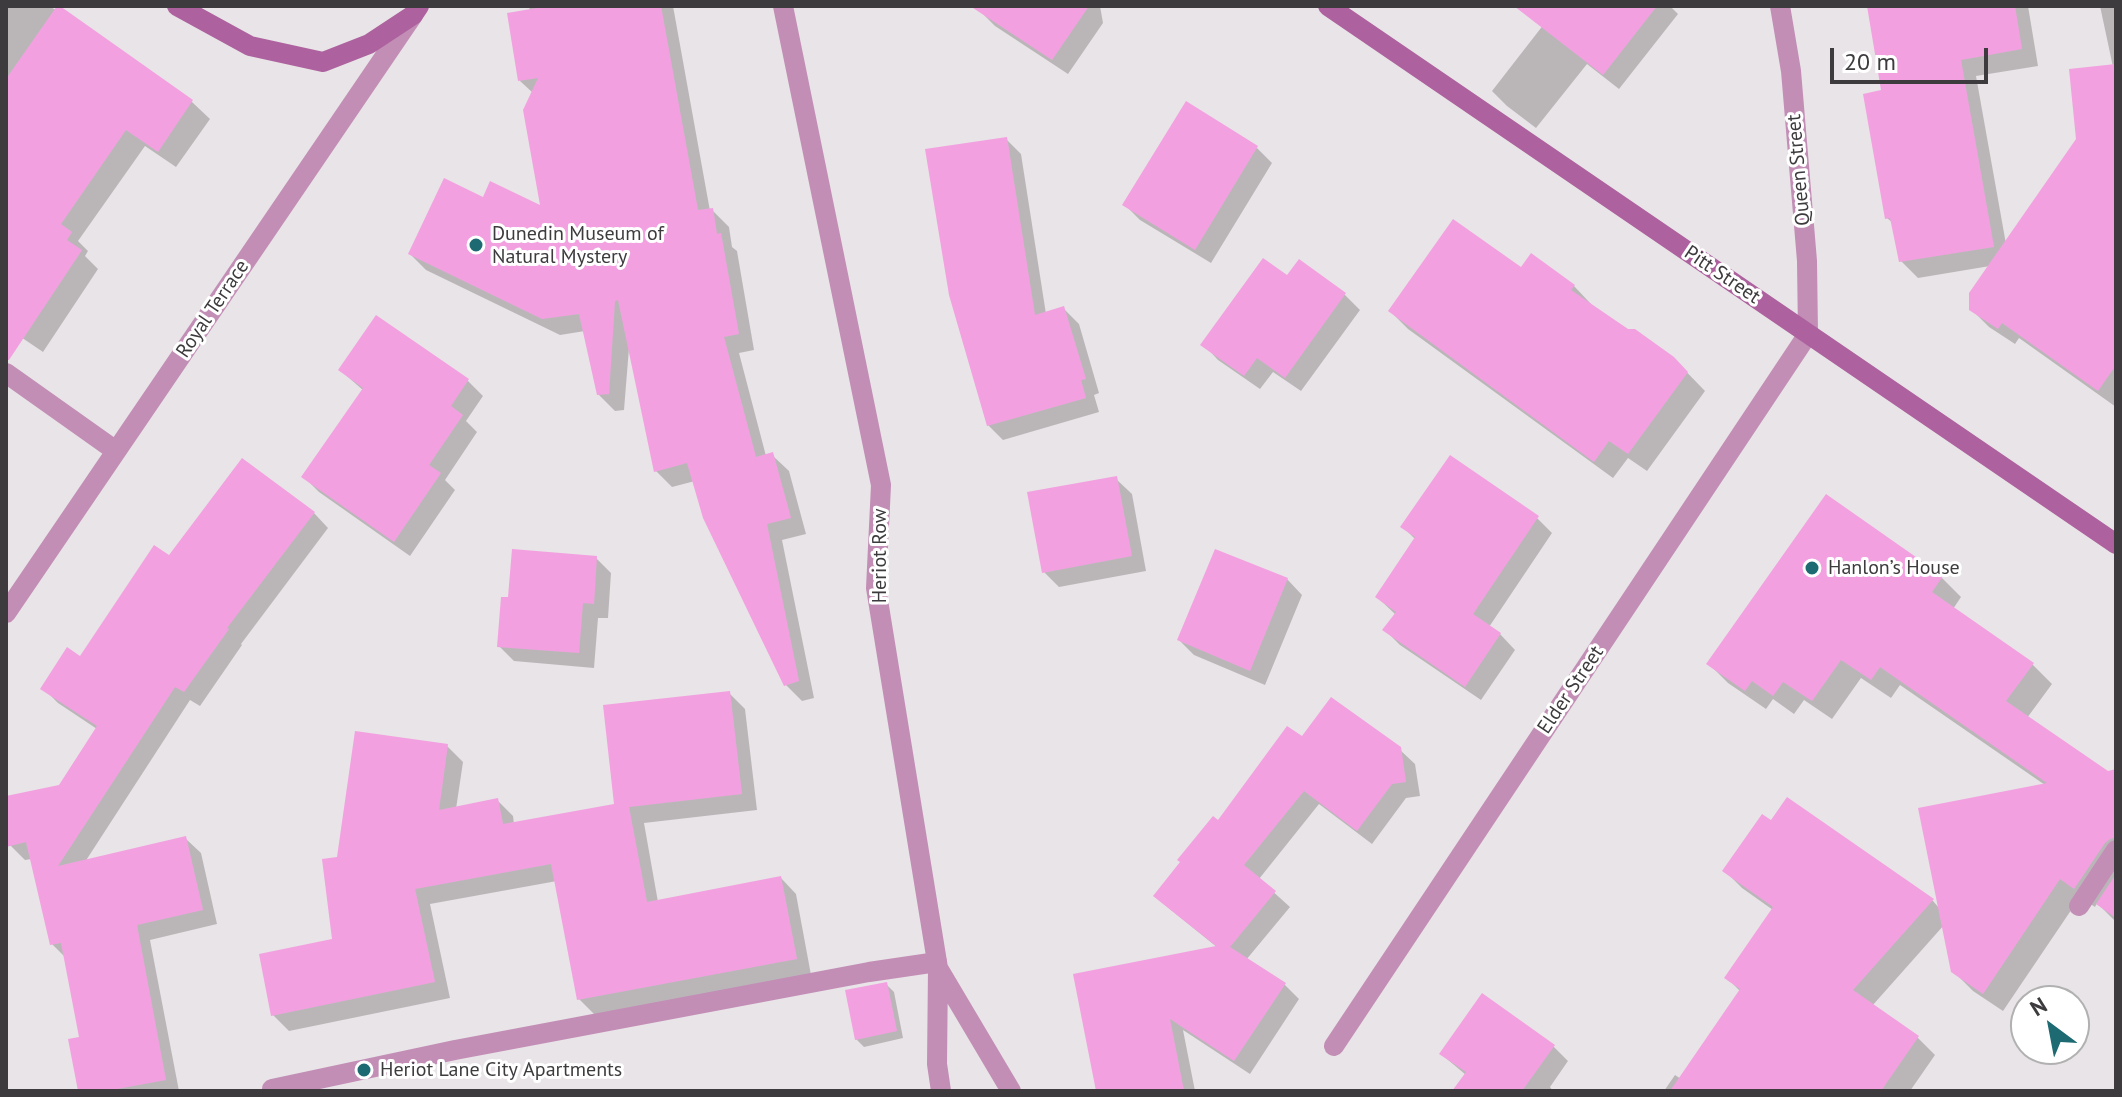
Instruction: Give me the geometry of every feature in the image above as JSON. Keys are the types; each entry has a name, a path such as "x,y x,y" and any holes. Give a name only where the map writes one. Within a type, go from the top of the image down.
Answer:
{"street":[{"path":"177,6 250,46 323,62 369,44 416,10"},
{"name":"Heriot Row","path":"783,6 881,485 876,588 937,965 1011,1091"},
{"name":"Pitt Street","path":"1328,6 2116,544"},
{"name":"Queen Street","path":"1780,6 1791,71 1807,261 1808,334"},
{"name":"Royal Terrace","path":"6,613 416,10"},
{"name":"Elder Street","path":"1334,1046 1808,334"},
{"path":"6,373 116,451"},
{"path":"2079,906 2116,850"},
{"path":"272,1089 467,1048 869,972 937,965 937,1064 941,1091"}],"building":[{"path":"57,6 193,100 158,152 126,130 61,224 72,232 67,240 82,250 9,360 6,360 6,79"},
{"path":"549,6 661,6 698,210 713,208 717,234 721,233 739,334 724,337 756,457 773,452 791,518 767,524 799,681 784,686 703,518 687,463 654,472 618,300 615,301 609,394 597,395 579,314 542,319 408,254 444,178 483,197 490,181 540,205 523,110 538,78 518,81 507,13"},
{"path":"970,6 1089,6 1052,60"},
{"path":"1514,6 1657,6 1603,75"},
{"path":"1867,6 2015,6 2022,49 1961,60 1994,247 1899,262 1890,218 1885,219 1863,94 1881,90"},
{"path":"2116,64 2116,365 2098,391 2002,323 1998,329 1969,310 1969,293 2076,139 2069,69"},
{"path":"1186,101 1258,146 1195,250 1122,205"},
{"path":"1007,137 1035,315 1064,306 1086,379 1081,380 1086,398 987,426 949,295 925,149"},
{"path":"1453,219 1521,267 1531,253 1575,285 1571,290 1628,329 1635,329 1674,357 1688,372 1628,454 1609,441 1594,462 1388,311"},
{"path":"1263,258 1287,275 1299,259 1346,293 1285,378 1257,358 1244,376 1200,345"},
{"path":"376,315 469,379 451,406 463,415 429,465 441,473 394,542 301,477 363,388 338,370"},
{"path":"1450,455 1539,516 1473,614 1501,633 1465,687 1382,630 1396,612 1375,597 1415,537 1400,527"},
{"path":"242,458 315,512 227,628 184,692 175,687 58,866 186,836 203,910 137,925 166,1080 106,1091 78,1091 68,1039 79,1037 61,943 50,945 26,842 6,847 6,796 59,785 97,726 40,689 67,647 80,656 154,545 169,555"},
{"path":"1117,476 1132,556 1042,573 1027,492"},
{"path":"1826,494 1943,576 1932,592 2034,663 2006,701 2108,771 2116,769 2116,837 2105,843 2074,889 2060,879 1983,994 1951,972 1918,808 2047,783 1880,667 1871,680 1841,660 1812,701 1783,682 1773,696 1752,681 1745,691 1706,664"},
{"path":"512,549 597,556 594,604 583,603 579,653 497,647 501,597 508,597"},
{"path":"1215,549 1288,578 1250,671 1177,640"},
{"path":"730,691 742,794 629,807 647,902 781,876 797,959 577,1000 551,864 415,889 435,982 271,1016 259,954 332,939 322,859 337,857 355,731 448,744 439,810 498,798 503,824 614,804 603,705"},
{"path":"1331,697 1401,747 1406,782 1392,784 1357,831 1304,791 1244,865 1276,891 1230,947 1286,983 1234,1061 1170,1019 1184,1091 1096,1091 1073,974 1216,946 1153,896 1213,816 1218,820 1287,726 1302,736"},
{"path":"1787,797 1934,899 1853,990 1919,1036 1881,1091 1670,1091 1740,989 1724,978 1773,907 1722,871 1762,814 1771,820"},
{"path":"2116,874 2116,918 2096,904"},
{"path":"887,982 897,1031 855,1040 845,990"},
{"path":"1482,993 1555,1045 1522,1091 1452,1091 1466,1072 1439,1054"}],"place":[{"name":"Dunedin Museum of Natural Mystery","path":"476,245"},
{"name":"Hanlon’s House","path":"1812,568"},
{"name":"Heriot Lane City Apartments","path":"364,1070"}]}
